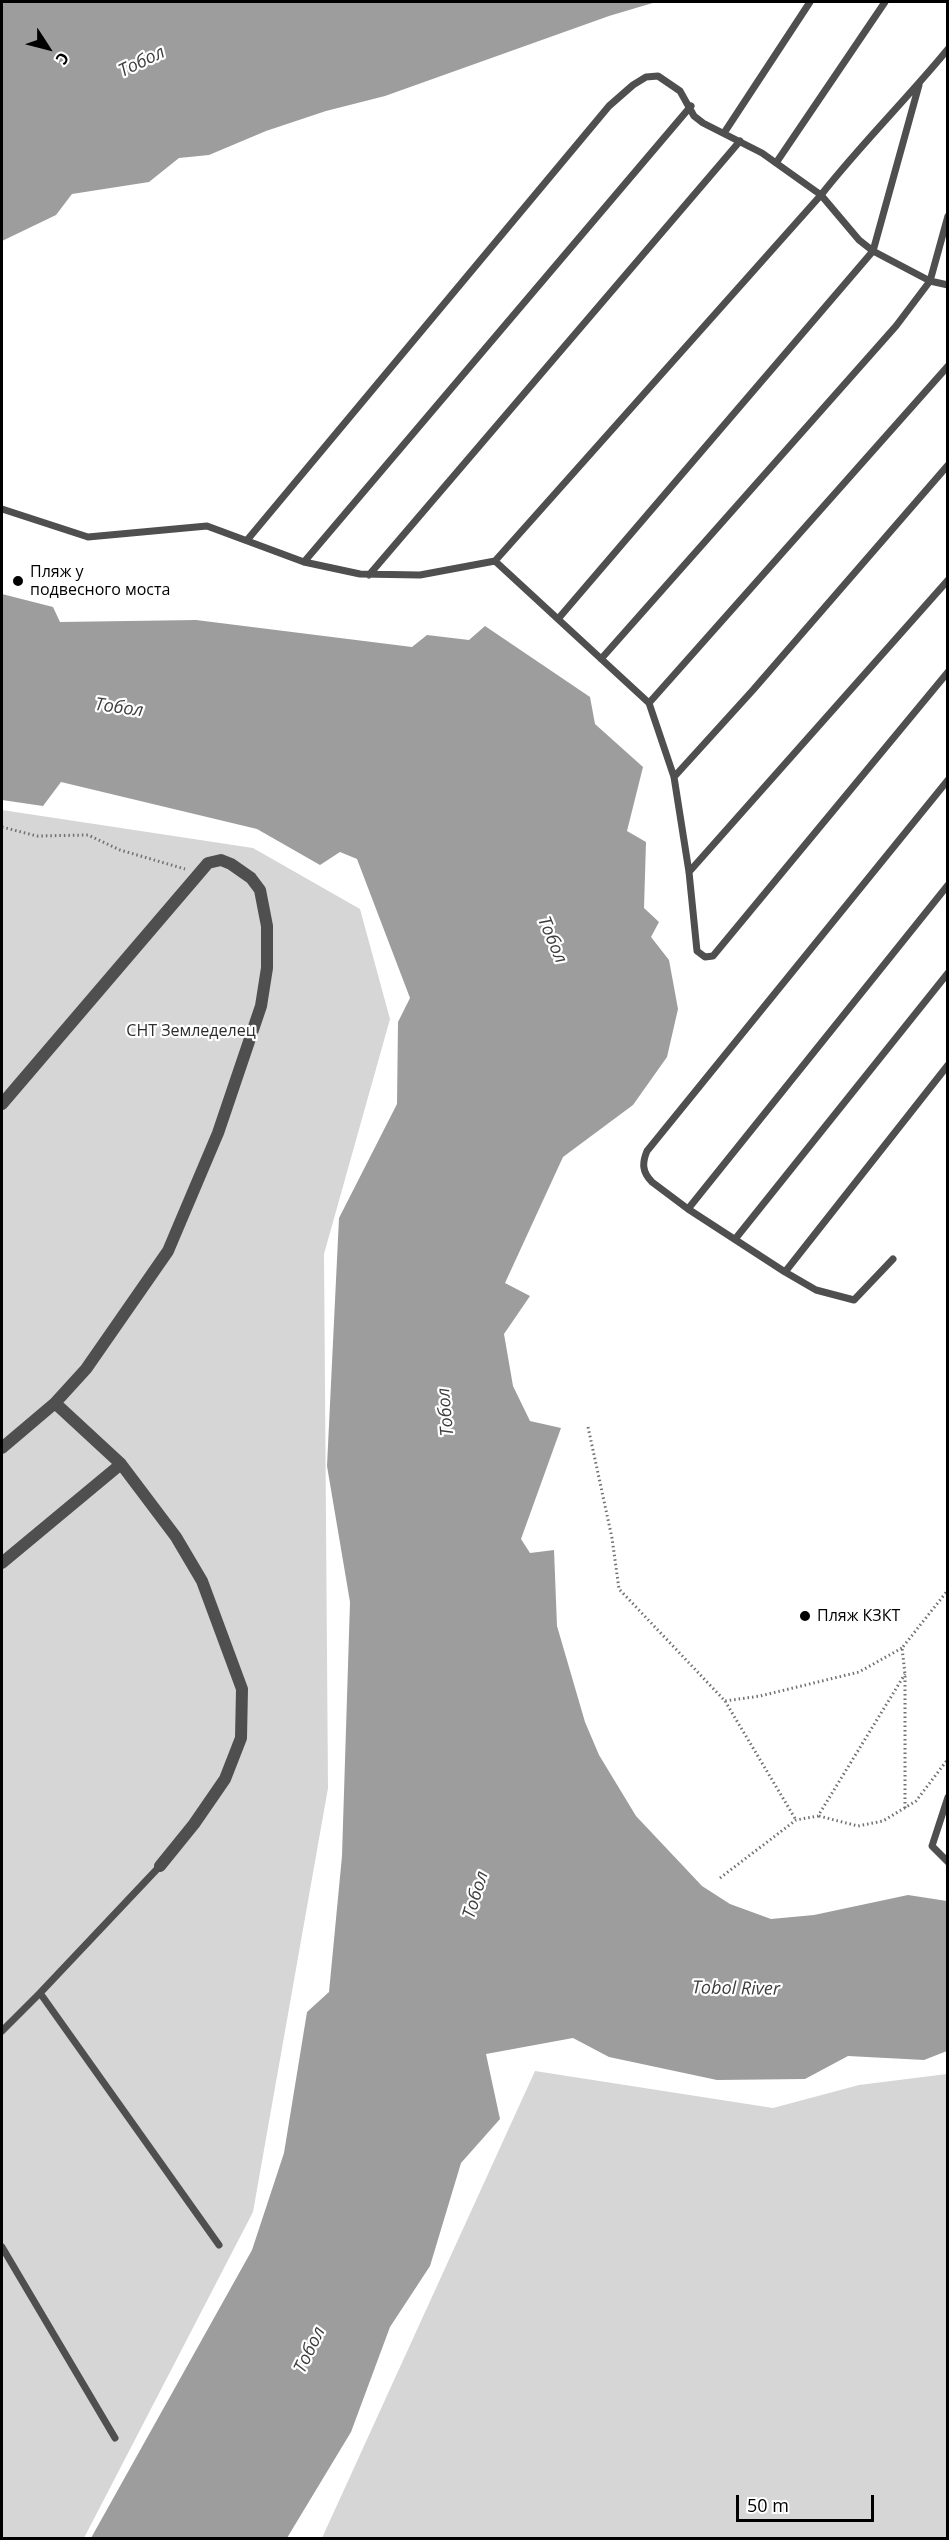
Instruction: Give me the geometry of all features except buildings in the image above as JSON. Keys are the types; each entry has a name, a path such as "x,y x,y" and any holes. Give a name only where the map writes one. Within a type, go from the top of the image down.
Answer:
{"street":[{"path":"2,1104 208,863 221,860 239,869 261,890 267,926 267,968 261,1006 218,1133 168,1251 86,1369 55,1403 2,1448"},
{"path":"55,1403 121,1464 176,1537 201,1581 242,1689 241,1738 225,1779 194,1824 160,1866"},
{"path":"2,1563 121,1464"}],"lane":[{"path":"724,133 810,2"},
{"path":"776,163 885,2"},
{"path":"2,509 88,537 207,526 248,539 304,562 369,575 420,575 495,561 821,195 854,152 920,83 948,49"},
{"path":"248,539 609,106 646,77 658,76 680,92 691,106 694,116 703,123 740,141 821,195 859,240 873,251 930,281 948,285"},
{"path":"558,619 873,251 920,83"},
{"path":"304,562 691,106"},
{"path":"369,575 740,141"},
{"path":"601,659 896,326 930,281 948,216"},
{"path":"649,703 948,366"},
{"path":"674,777 753,690 948,465"},
{"path":"495,561 649,703 674,777 689,872 697,951 705,957 713,956 948,672"},
{"path":"689,872 948,580"},
{"path":"893,1259 854,1300 816,1290 688,1209 646,1177 643,1160 647,1151 948,780"},
{"path":"688,1209 948,885"},
{"path":"736,1238 948,973"},
{"path":"785,1272 948,1065"},
{"path":"948,1797 932,1846 948,1862"},
{"path":"2,2031 160,1866"},
{"path":"40,1993 219,2246"},
{"path":"2,2247 115,2438"}],"path":[{"path":"2,827 37,836 88,835 120,850 201,873"},
{"path":"588,1427 612,1538 620,1589 725,1701 796,1820"},
{"path":"725,1701 759,1696 859,1672 902,1648 948,1590"},
{"path":"902,1648 905,1674 905,1808"},
{"path":"818,1816 905,1674"},
{"path":"720,1878 796,1820 818,1816 858,1826 883,1821 916,1801 948,1760"}],"green space":[{"name":"СНТ Земледелец","path":"2,810 253,848 360,909 390,1019 324,1254 328,1788 253,2212 84,2538 2,2538"},
{"path":"535,2071 773,2108 859,2085 947,2074 947,2538 322,2538"}],"water":[{"name":"Тобол","path":"2,2 656,2 609,16 385,96 326,111 266,131 209,155 179,158 149,182 72,194 56,215 2,241"},
{"path":"2,594 53,607 60,622 196,620 412,647 427,635 469,640 485,626 590,697 595,724 643,767 627,831 646,842 644,908 659,922 651,937 669,960 678,1009 667,1057 633,1105 563,1157 505,1283 530,1296 504,1334 513,1386 530,1421 561,1428 521,1539 530,1553 554,1550 557,1626 585,1722 599,1755 636,1816 702,1886 730,1904 771,1919 814,1915 908,1895 947,1901 947,2051 924,2060 848,2056 805,2079 717,2080 609,2057 573,2038 486,2054 500,2119 461,2163 430,2266 390,2327 351,2432 287,2538 91,2538 252,2250 284,2153 307,2012 329,1992 342,1856 350,1602 327,1466 339,1218 397,1104 398,1022 410,998 357,859 340,852 320,865 257,829 61,782 43,806 2,800"}],"place":[{"name":"Пляж у подвесного моста","path":"18,581"},
{"name":"Пляж КЗКТ","path":"805,1616"}],"water label":[{"name":"Tobol River","path":"736,1989"}]}
